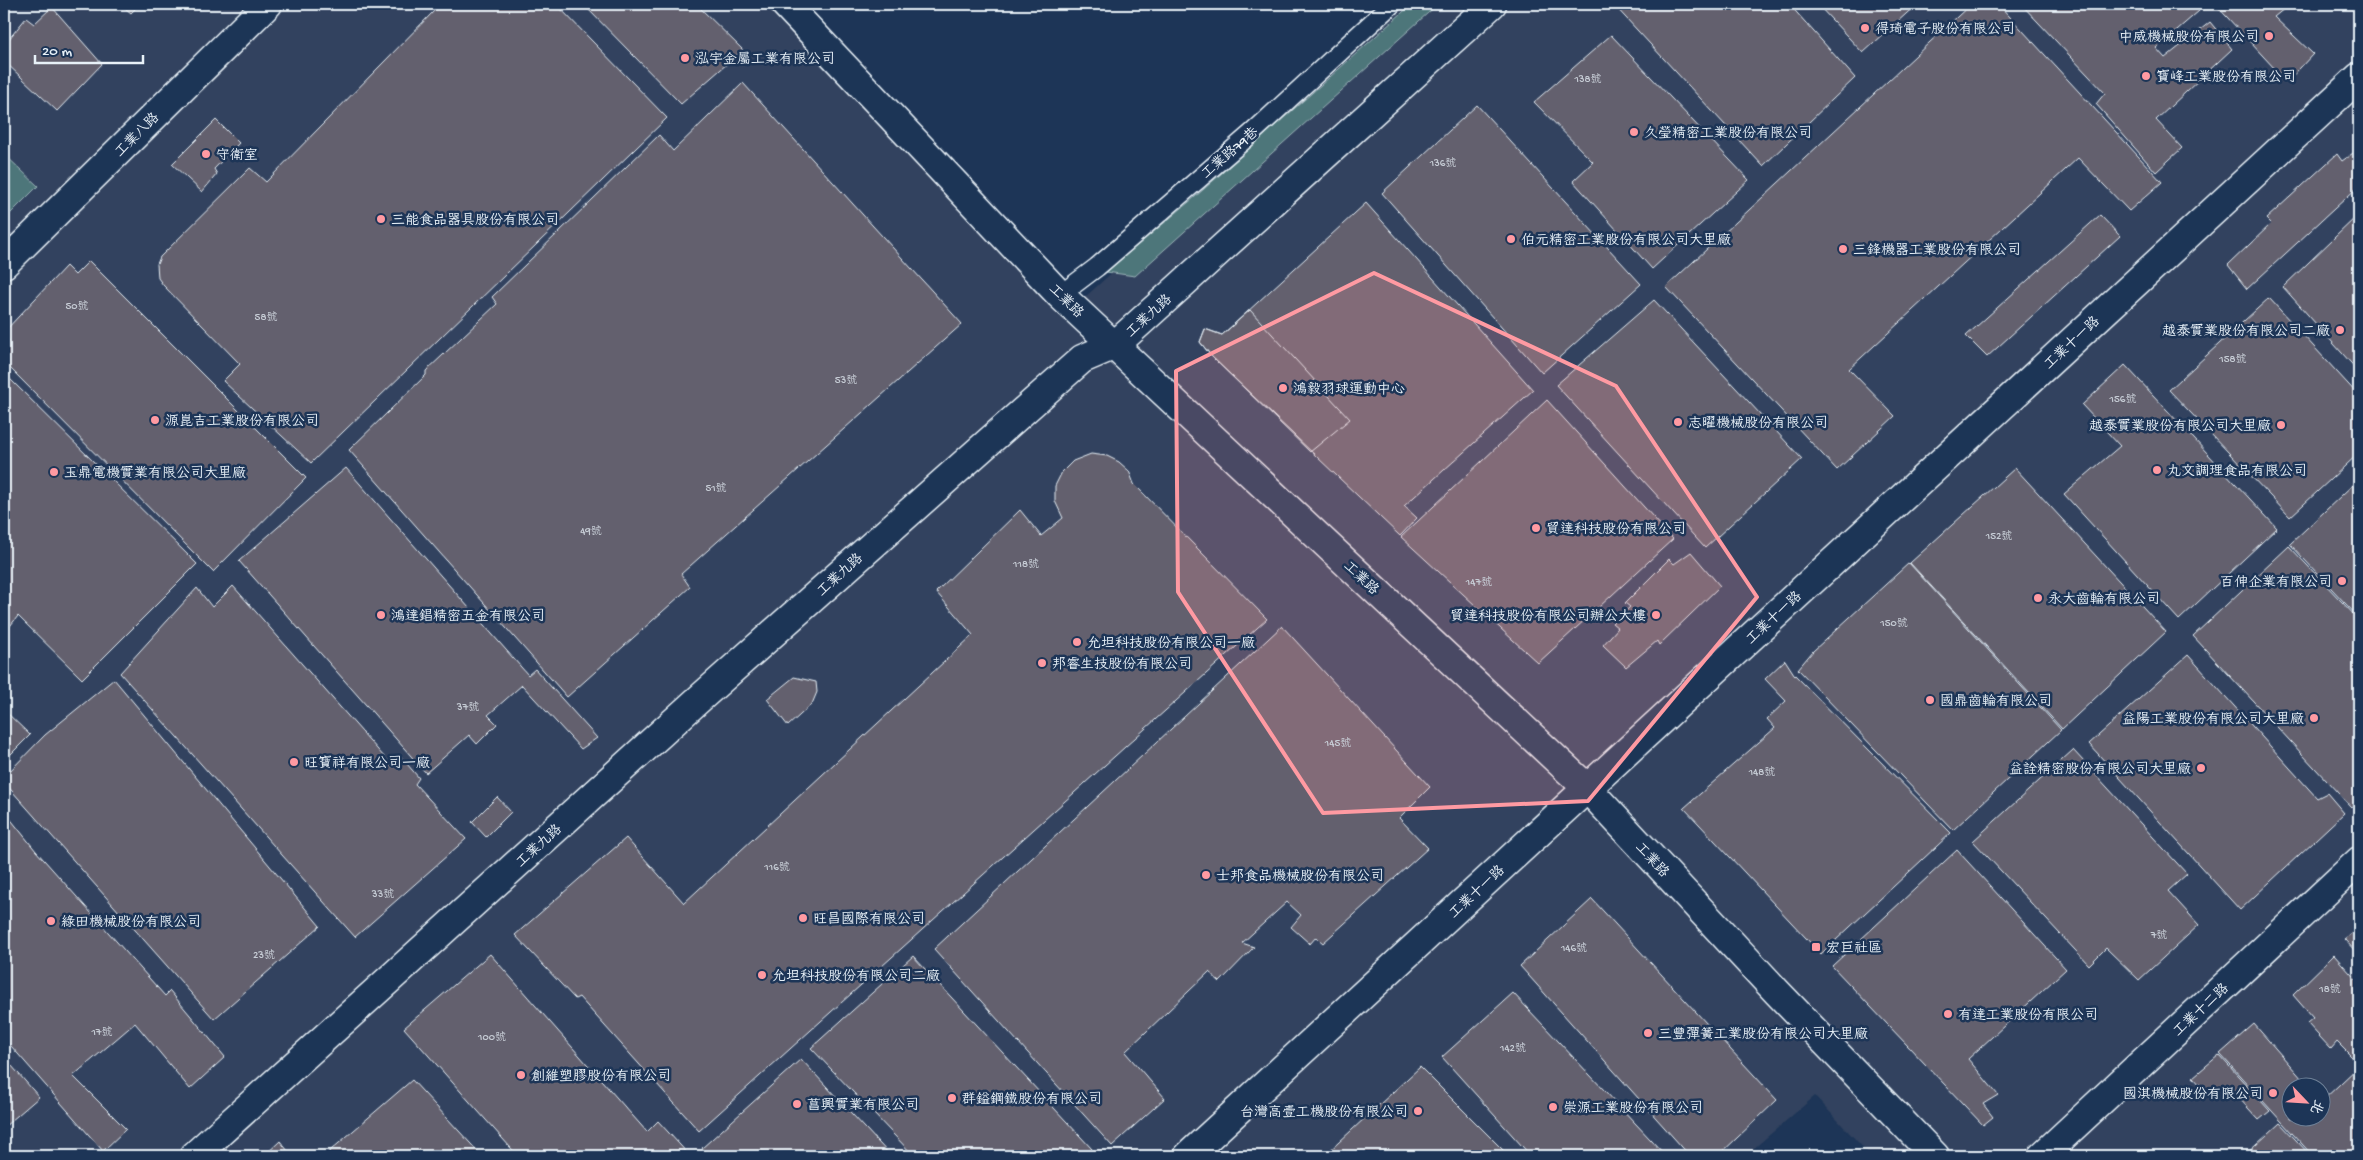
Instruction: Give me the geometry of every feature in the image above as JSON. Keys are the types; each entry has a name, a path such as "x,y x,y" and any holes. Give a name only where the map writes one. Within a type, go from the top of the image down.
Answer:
{"street":[{"name":"工業八路","path":"4,264 268,4"},
{"name":"工業路","path":"785,4 1060,295 1587,788 1777,992 1935,1156"},
{"name":"工業九路","path":"194,1156 698,700 1082,359 1115,346 1492,4"},
{"name":"工業十一路","path":"1188,1156 2359,78"},
{"name":"工業十二路","path":"2042,1156 2359,861"}],"lane":[{"name":"工業路79巷","path":"1060,295 1097,267 1252,133 1392,4"}],"highlighted area":[{"path":"1374,273 1616,386 1757,597 1588,801 1323,813 1178,592 1176,371"}],"shaded area":[{"path":"4,4 795,4 1071,310 1406,4 2359,4 2359,1156 1871,1156 1815,1096 1745,1156 4,1156"}],"green space":[{"path":"1412,4 1438,4 1135,276 1106,272 1195,197"},
{"path":"4,154 38,186 4,220"}],"building":[{"path":"120,4 140,4 131,13"},
{"name":"三能食品器具股份有限公司","path":"433,4 556,4 667,118 311,463 223,381 240,364 163,285 158,278 157,264 160,257 250,168 266,182 437,8"},
{"name":"泓宇金屬工業有限公司","path":"583,4 696,4 743,50 681,104"},
{"path":"1613,4 1789,4 1855,78 1763,166"},
{"name":"得琦電子股份有限公司","path":"1817,4 1917,4 1863,53"},
{"name":"三鋒機器工業股份有限公司","path":"1971,4 1998,4 2162,182 2129,211 2078,158 1849,369 1895,416 1837,470 1666,287"},
{"name":"寶峰工業股份有限公司","path":"2021,4 2192,4 2199,11 2156,48 2165,58 2210,22 2232,49 2156,120 2182,148 2156,172 2096,104 2105,93"},
{"name":"中威機械股份有限公司","path":"2215,4 2290,4 2274,17 2313,54 2287,82"},
{"path":"2351,4 2359,4 2359,13"},
{"path":"52,7 102,64 57,111 4,61 4,45 26,18 34,24"},
{"name":"久瑩精密工業股份有限公司","path":"1611,35 1749,180 1652,269 1573,181 1593,162 1534,102"},
{"path":"743,83 962,324 681,574 690,587 567,697 349,450 426,375 426,371 497,304 492,297 659,135 673,151"},
{"name":"伯元精密工業股份有限公司大里廠","path":"1477,105 1641,284 1542,373 1382,193"},
{"name":"守衛室","path":"216,120 239,143 214,169 217,174 202,192 172,164"},
{"name":"越泰實業股份有限公司二廠","path":"2356,151 2359,155 2359,186 2247,289 2228,265 2271,224 2266,219 2337,154 2342,161"},
{"path":"1366,203 1533,390 1404,506 1417,518 1400,536 1212,357 1200,342 1205,329 1222,335"},
{"name":"越泰實業股份有限公司二廠","path":"2359,214 2359,372 2283,287"},
{"path":"2100,215 2120,236 1987,357 1966,336"},
{"name":"源崑吉工業股份有限公司","path":"89,261 306,478 213,572 4,362 4,347 9,341 4,332 66,266 75,275"},
{"name":"越泰實業股份有限公司大里廠","path":"2269,298 2359,396 2359,453 2290,517 2169,390"},
{"name":"志曜機械股份有限公司","path":"1654,300 1802,459 1705,548 1556,385"},
{"name":"鴻毅羽球運動中心","path":"1250,310 1350,419 1310,452 1212,357 1200,342 1205,329 1222,335"},
{"name":"丸文調理食品有限公司","path":"2125,365 2277,528 2179,620 2064,494 2120,446 2082,405"},
{"name":"玉鼎電機實業有限公司大里廠","path":"7,376 197,564 82,679 18,616 10,626 4,620 4,379"},
{"name":"貿達科技股份有限公司","path":"1547,400 1673,539 1538,663 1401,537"},
{"path":"1091,454 1107,456 1119,462 1129,471 1134,484 1267,619 699,1131 579,997 575,999 515,935 626,838 684,903 973,635 936,592 1020,510 1041,536 1063,518 1055,501 1055,486 1062,472 1073,461"},
{"name":"鴻達錩精密五金有限公司","path":"346,468 528,675 535,669 597,738 581,749 522,685 488,715 497,724 477,744 469,735 426,773 239,561"},
{"name":"永大齒輪有限公司","path":"2015,468 2166,632 2062,729 1910,563"},
{"name":"百伸企業有限公司","path":"2359,479 2359,618 2290,544"},
{"name":"益陽工業股份有限公司大里廠","path":"2289,546 2359,620 2359,799 2351,807 2193,636"},
{"name":"貿達科技股份有限公司辦公大樓","path":"1691,552 1720,586 1659,645 1657,641 1626,667 1603,645 1618,628 1612,623 1630,607 1625,603 1669,559 1674,564"},
{"name":"國鼎齒輪有限公司","path":"1909,563 2061,730 1953,830 1798,669 1813,651"},
{"name":"旺寶祥有限公司一廠","path":"233,586 393,767 401,757 419,778 415,784 466,839 355,937 120,673 197,588 212,607"},
{"name":"士邦食品機械股份有限公司","path":"1282,626 1430,787 1399,818 1428,848 1323,943 1316,937 1310,944 1291,927 1301,915 1287,902 1242,943 1254,947 1220,982 1209,972 1125,1052 1165,1098 1112,1146 934,949"},
{"name":"益詮精密股份有限公司大里廠","path":"2188,655 2317,798 2327,793 2344,813 2240,910 2089,744"},
{"path":"1785,660 1794,674 1951,833 1821,954 1684,808 1775,728 1767,719 1786,701 1765,679"},
{"path":"794,677 816,682 817,692 812,704 788,726 767,699"},
{"path":"114,679 320,926 214,1019 4,782 4,777 45,735"},
{"path":"4,710 30,735 4,761"},
{"path":"2073,750 2187,874 2168,891 2199,925 2139,980 2106,948 2089,965 1973,841"},
{"path":"497,797 511,812 486,837 472,822"},
{"name":"綠田機械股份有限公司","path":"4,811 36,851 165,996 170,991 225,1057 190,1089 135,1023 73,1076 126,1129 103,1151 4,1038"},
{"name":"有達工業股份有限公司","path":"1957,850 2066,969 1968,1059 1998,1095 1983,1104 1993,1117 1983,1125 1832,966"},
{"name":"三豐彈簧工業股份有限公司大里廠","path":"1592,899 1777,1100 1718,1156 1690,1156 1520,966"},
{"path":"2359,928 2359,955 2344,939"},
{"name":"創維塑膠股份有限公司","path":"490,954 647,1132 658,1121 690,1156 518,1156 404,1028"},
{"path":"2334,955 2359,983 2359,1064 2337,1042 2331,1049 2307,1023 2313,1018 2293,995"},
{"name":"群鎰鋼鐵股份有限公司","path":"913,956 1092,1149 1084,1156 914,1156 811,1048"},
{"name":"崇源工業股份有限公司","path":"1513,993 1666,1156 1531,1156 1442,1057"},
{"name":"國淇機械股份有限公司","path":"2254,1024 2301,1078 2280,1078 2280,1120 2220,1054"},
{"path":"2219,1055 2270,1111 2259,1120 2226,1084 2210,1096 2193,1077"},
{"path":"4,1057 39,1097 4,1127"},
{"name":"菖興實業有限公司","path":"801,1059 891,1156 709,1156 702,1148"},
{"name":"國淇機械股份有限公司","path":"2359,1066 2359,1156 2313,1156 2287,1128 2330,1128 2330,1093"},
{"name":"台灣高壹工機股份有限公司","path":"1420,1067 1509,1156 1325,1155"},
{"path":"412,1080 482,1156 324,1156"},
{"path":"2280,1123 2280,1128 2285,1128 2311,1156 2244,1156"},
{"path":"280,1141 292,1156 264,1156"}],"place":[{"name":"得琦電子股份有限公司","path":"1865,28"},
{"name":"中威機械股份有限公司","path":"2269,36"},
{"name":"泓宇金屬工業有限公司","path":"685,58"},
{"name":"寶峰工業股份有限公司","path":"2146,76"},
{"name":"久瑩精密工業股份有限公司","path":"1634,132"},
{"name":"守衛室","path":"206,154"},
{"name":"三能食品器具股份有限公司","path":"381,219"},
{"name":"伯元精密工業股份有限公司大里廠","path":"1511,239"},
{"name":"三鋒機器工業股份有限公司","path":"1843,249"},
{"name":"越泰實業股份有限公司二廠","path":"2340,330"},
{"name":"鴻毅羽球運動中心","path":"1283,388"},
{"name":"源崑吉工業股份有限公司","path":"155,420"},
{"name":"志曜機械股份有限公司","path":"1678,422"},
{"name":"越泰實業股份有限公司大里廠","path":"2281,425"},
{"name":"丸文調理食品有限公司","path":"2157,470"},
{"name":"玉鼎電機實業有限公司大里廠","path":"54,472"},
{"name":"貿達科技股份有限公司","path":"1536,528"},
{"name":"百伸企業有限公司","path":"2342,581"},
{"name":"永大齒輪有限公司","path":"2038,598"},
{"name":"鴻達錩精密五金有限公司","path":"381,615"},
{"name":"貿達科技股份有限公司辦公大樓","path":"1656,615"},
{"name":"允坦科技股份有限公司一廠","path":"1077,642"},
{"name":"邦睿生技股份有限公司","path":"1042,663"},
{"name":"國鼎齒輪有限公司","path":"1930,700"},
{"name":"益陽工業股份有限公司大里廠","path":"2314,718"},
{"name":"旺寶祥有限公司一廠","path":"294,762"},
{"name":"益詮精密股份有限公司大里廠","path":"2201,768"},
{"name":"士邦食品機械股份有限公司","path":"1206,875"},
{"name":"旺昌國際有限公司","path":"803,918"},
{"name":"綠田機械股份有限公司","path":"51,921"},
{"name":"宏巨社區","path":"1816,947"},
{"name":"允坦科技股份有限公司二廠","path":"762,975"},
{"name":"有達工業股份有限公司","path":"1948,1014"},
{"name":"三豐彈簧工業股份有限公司大里廠","path":"1648,1033"},
{"name":"創維塑膠股份有限公司","path":"521,1075"},
{"name":"國淇機械股份有限公司","path":"2273,1093"},
{"name":"群鎰鋼鐵股份有限公司","path":"952,1098"},
{"name":"菖興實業有限公司","path":"797,1104"},
{"name":"崇源工業股份有限公司","path":"1553,1107"},
{"name":"台灣高壹工機股份有限公司","path":"1418,1111"}]}
